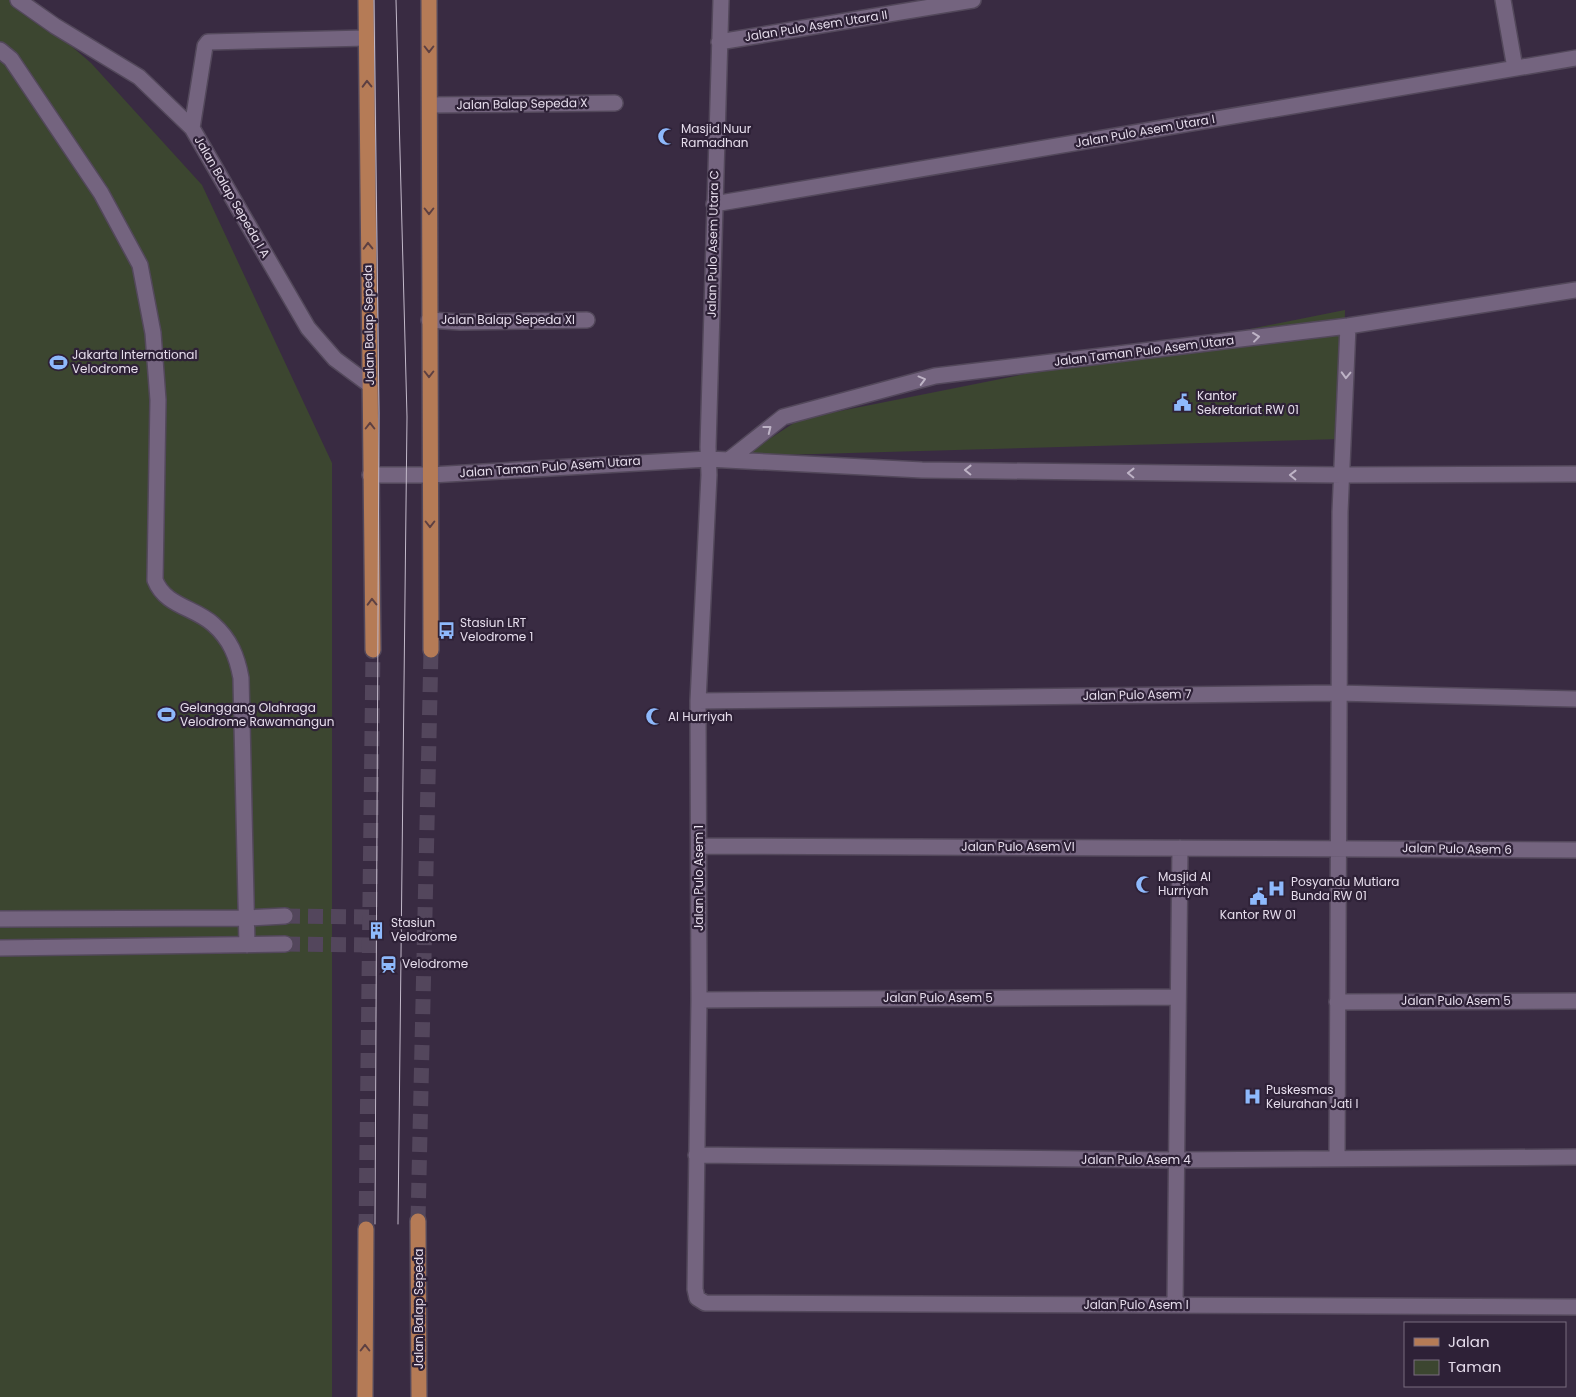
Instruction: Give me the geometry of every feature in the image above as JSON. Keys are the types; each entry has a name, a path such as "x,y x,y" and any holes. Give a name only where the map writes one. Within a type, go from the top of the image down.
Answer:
{"main road":[{"name":"Jalan Balap Sepeda","path":"366,0 373,650"},
{"path":"429,0 431,650"},
{"name":"Jalan Balap Sepeda","path":"418,1221 419,1397"},
{"path":"365,1397 366,1229"}],"street":[{"name":"Jalan Balap Sepeda I A","path":"18,0 55,26 139,77 192,128 308,328 335,359 370,385"},
{"name":"Jalan Pulo Asem Utara C","path":"708,459 721,0"},
{"name":"Jalan Pulo Asem Utara II","path":"719,42 973,0"},
{"path":"1503,0 1515,68"},
{"path":"192,128 205,46 208,42 366,38"},
{"path":"0,50 11,59 61,129 101,192 140,265 153,333 158,400 155,580 160,592 212,623 233,647 238,657 242,678 247,945"},
{"name":"Jalan Pulo Asem Utara I","path":"714,204 1576,58"},
{"name":"Jalan Balap Sepeda X","path":"430,105 615,103"},
{"name":"Jalan Taman Pulo Asem Utara","path":"730,459 783,417 935,376 1348,326 1576,290"},
{"name":"Jalan Balap Sepeda XI","path":"429,320 460,322 587,320"},
{"path":"1337,1159 1337,693 1342,476 1348,326"},
{"name":"Jalan Taman Pulo Asem Utara","path":"370,475 430,475 708,459 922,470 1342,476 1576,474"},
{"name":"Jalan Pulo Asem 1","path":"697,1298 695,1289 699,1000 698,700 708,459"},
{"name":"Jalan Pulo Asem 7","path":"698,700 1337,693 1576,699"},
{"name":"Jalan Pulo Asem VI","path":"699,846 1337,848"},
{"path":"1175,1305 1180,848"},
{"name":"Jalan Pulo Asem 6","path":"1337,848 1576,850"},
{"path":"0,920 285,916"},
{"path":"70,919 70,946"},
{"path":"0,948 285,944"},
{"name":"Jalan Pulo Asem 5","path":"699,1000 1178,997"},
{"name":"Jalan Pulo Asem 5","path":"1337,1002 1576,1001"},
{"name":"Jalan Pulo Asem 4","path":"696,1155 1176,1160 1576,1157"},
{"name":"Jalan Pulo Asem I","path":"697,1298 705,1302 1576,1307"}],"green space":[{"name":"Gelanggang Olahraga Velodrome Rawamangun","path":"0,0 18,0 91,63 202,185 332,463 332,1397 0,1397"},
{"path":"1345,310 1342,439 743,456 800,419"}],"tunnel":[{"path":"366,1229 373,650"},
{"path":"418,1221 431,650"},
{"path":"285,916 370,917"},
{"path":"285,944 370,945"}],"tram line":[{"path":"374,0 379,413 375,1224"},
{"path":"396,0 407,417 398,1224"}],"place":[{"name":"Masjid Nuur Ramadhan","path":"667,136"},
{"name":"Jakarta International Velodrome","path":"58,362"},
{"name":"Kantor Sekretariat RW 01","path":"1183,403"},
{"name":"Stasiun LRT Velodrome 1","path":"446,630"},
{"name":"Gelanggang Olahraga Velodrome Rawamangun","path":"166,715"},
{"name":"Al Hurriyah","path":"654,717"},
{"name":"Masjid Al Hurriyah","path":"1144,884"},
{"name":"Posyandu Mutiara Bunda RW 01","path":"1277,889"},
{"name":"Kantor RW 01","path":"1258,896"},
{"name":"Stasiun Velodrome","path":"377,930"},
{"name":"Velodrome","path":"388,964"},
{"name":"Puskesmas Kelurahan Jati I","path":"1252,1097"}]}
